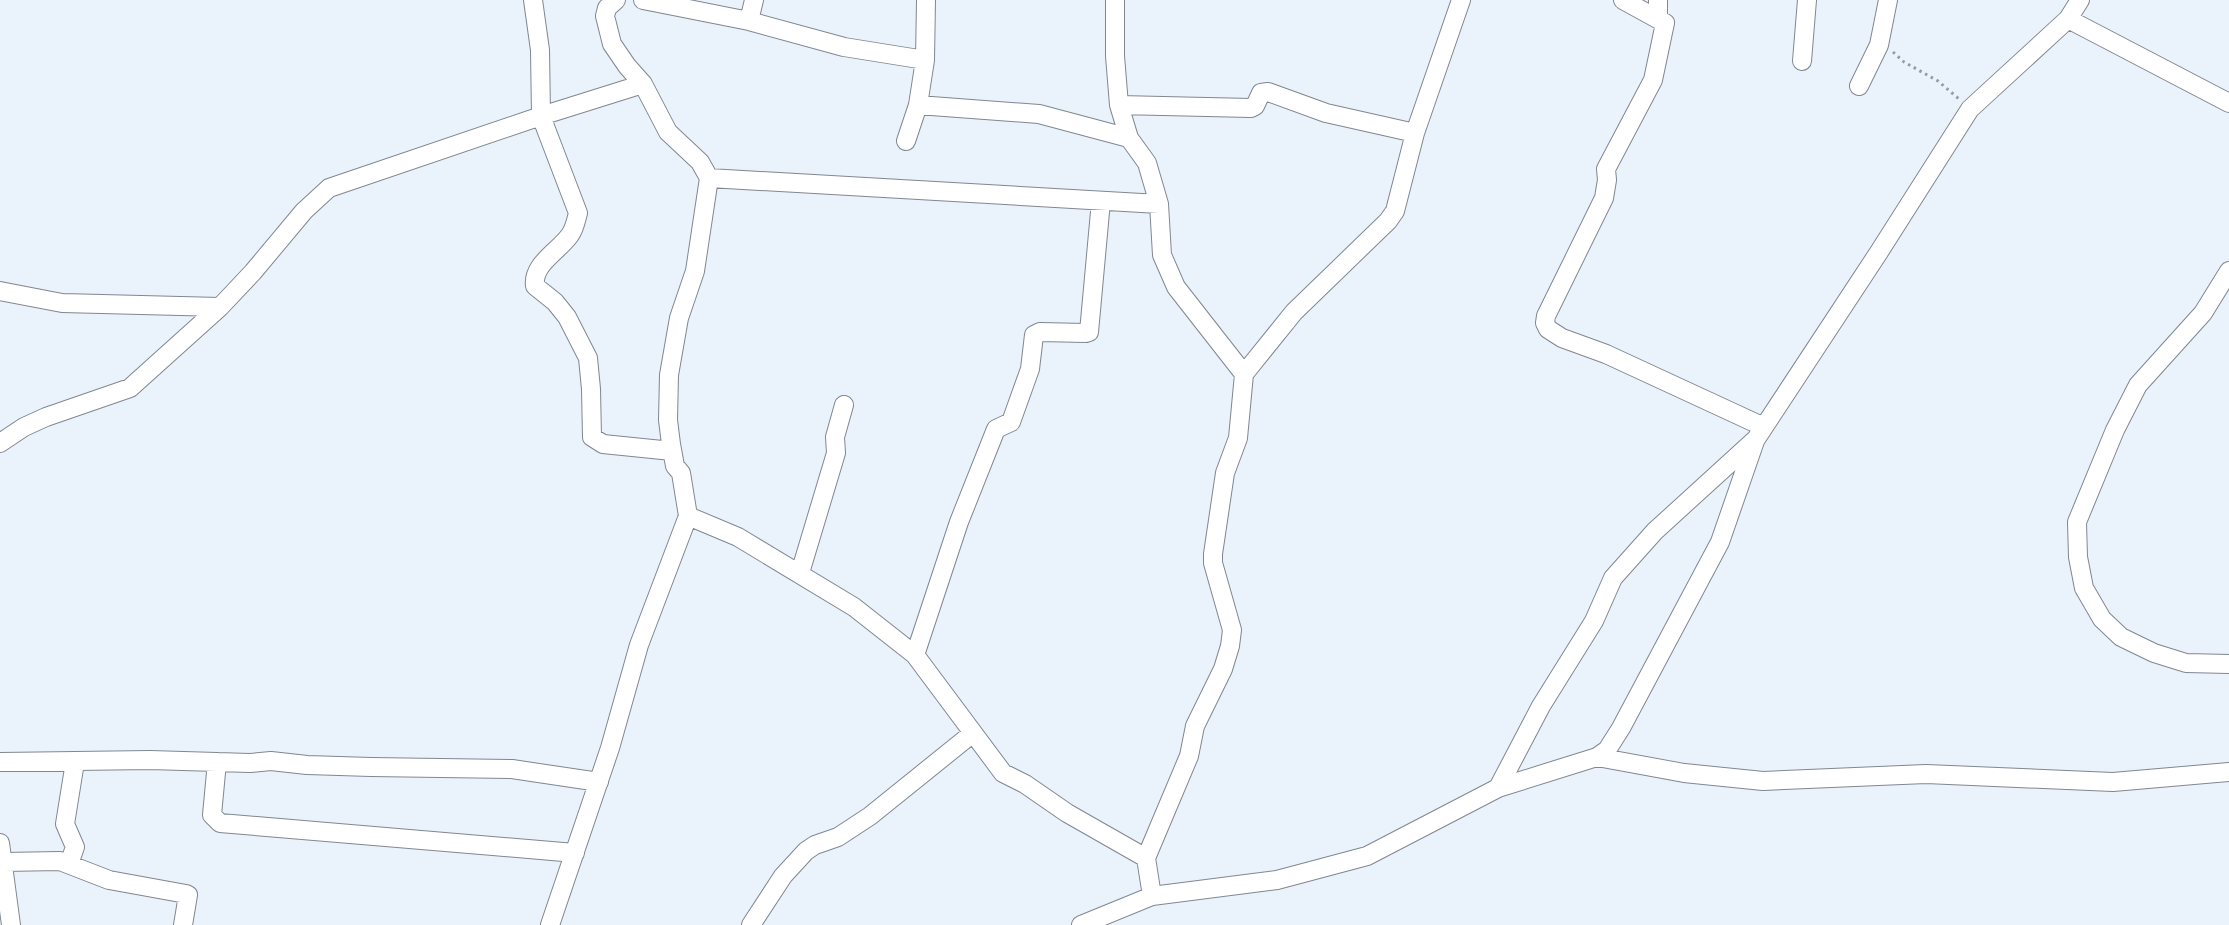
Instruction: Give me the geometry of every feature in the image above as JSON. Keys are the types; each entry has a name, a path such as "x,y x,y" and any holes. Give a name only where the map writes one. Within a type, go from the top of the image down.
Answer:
{"street":[{"path":"533,0 540,50 541,116 578,212 574,229 538,271 534,280 535,286 555,302 567,318 588,358 592,437 603,444 672,451"},
{"path":"550,925 598,782 639,645 688,516 680,473 675,466 672,451 668,420 669,375 679,318 694,271 709,178 700,162 668,132 643,84 620,56 608,33 605,16 607,8 616,0"},
{"path":"643,0 749,21 844,47 925,60"},
{"path":"749,21 754,0"},
{"path":"906,142 918,105 925,60 926,0"},
{"path":"1115,0 1115,56 1119,105 1129,138 1146,163 1159,204 1162,255 1168,273 1182,296 1244,374"},
{"path":"1152,896 1146,858 1189,756 1195,726 1223,669 1230,646 1232,630 1213,563 1213,554 1225,473 1238,438 1244,374 1294,312 1388,221 1395,211 1415,132 1461,0"},
{"path":"1622,0 1665,23 1653,80 1606,169 1607,180 1604,198 1546,316 1545,323 1548,329 1562,338 1606,354 1760,433"},
{"path":"1658,0 1658,18"},
{"path":"1802,61 1807,0"},
{"path":"1858,86 1880,39 1888,0"},
{"path":"1081,925 1152,896 1278,880 1367,856 1498,788 1597,757 1607,750 1622,728 1715,553 1760,433 1970,109 2068,19 2080,0"},
{"path":"2068,19 2229,103"},
{"path":"0,443 24,427 130,388 220,307 253,272 304,211 329,188 541,116 643,84"},
{"path":"1119,105 1251,108 1255,106 1262,93 1268,92 1326,113 1415,132"},
{"path":"918,105 1039,114 1129,138"},
{"path":"709,178 1159,204"},
{"path":"916,654 959,522 996,429 1010,422 1030,369 1034,335 1040,332 1089,332 1101,201"},
{"path":"2229,271 2202,313 2138,385 2115,430 2077,522 2078,557 2084,588 2102,619 2121,637 2154,653 2186,663 2229,664"},
{"path":"0,292 62,303 220,307"},
{"path":"800,573 836,453 836,436 844,405"},
{"path":"1498,788 1541,706 1594,621 1613,578 1661,525 1760,433"},
{"path":"688,516 738,537 854,607 916,654 973,733 1008,777 1025,784 1067,813 1146,858"},
{"path":"751,925 784,876 806,851 815,845 838,837 870,816 973,733"},
{"path":"1597,757 1684,773 1763,781 1926,774 2114,782 2229,772"},
{"path":"0,762 150,760 250,763 271,761 307,765 512,770 598,782"},
{"path":"69,864 75,847 64,824 75,762"},
{"path":"217,762 212,816 220,824 575,853"},
{"path":"0,843 11,925"},
{"path":"2,862 60,861 110,880 186,894 188,895 184,925"}],"path":[{"path":"1880,39 1904,62 1938,81 1970,109"}]}
